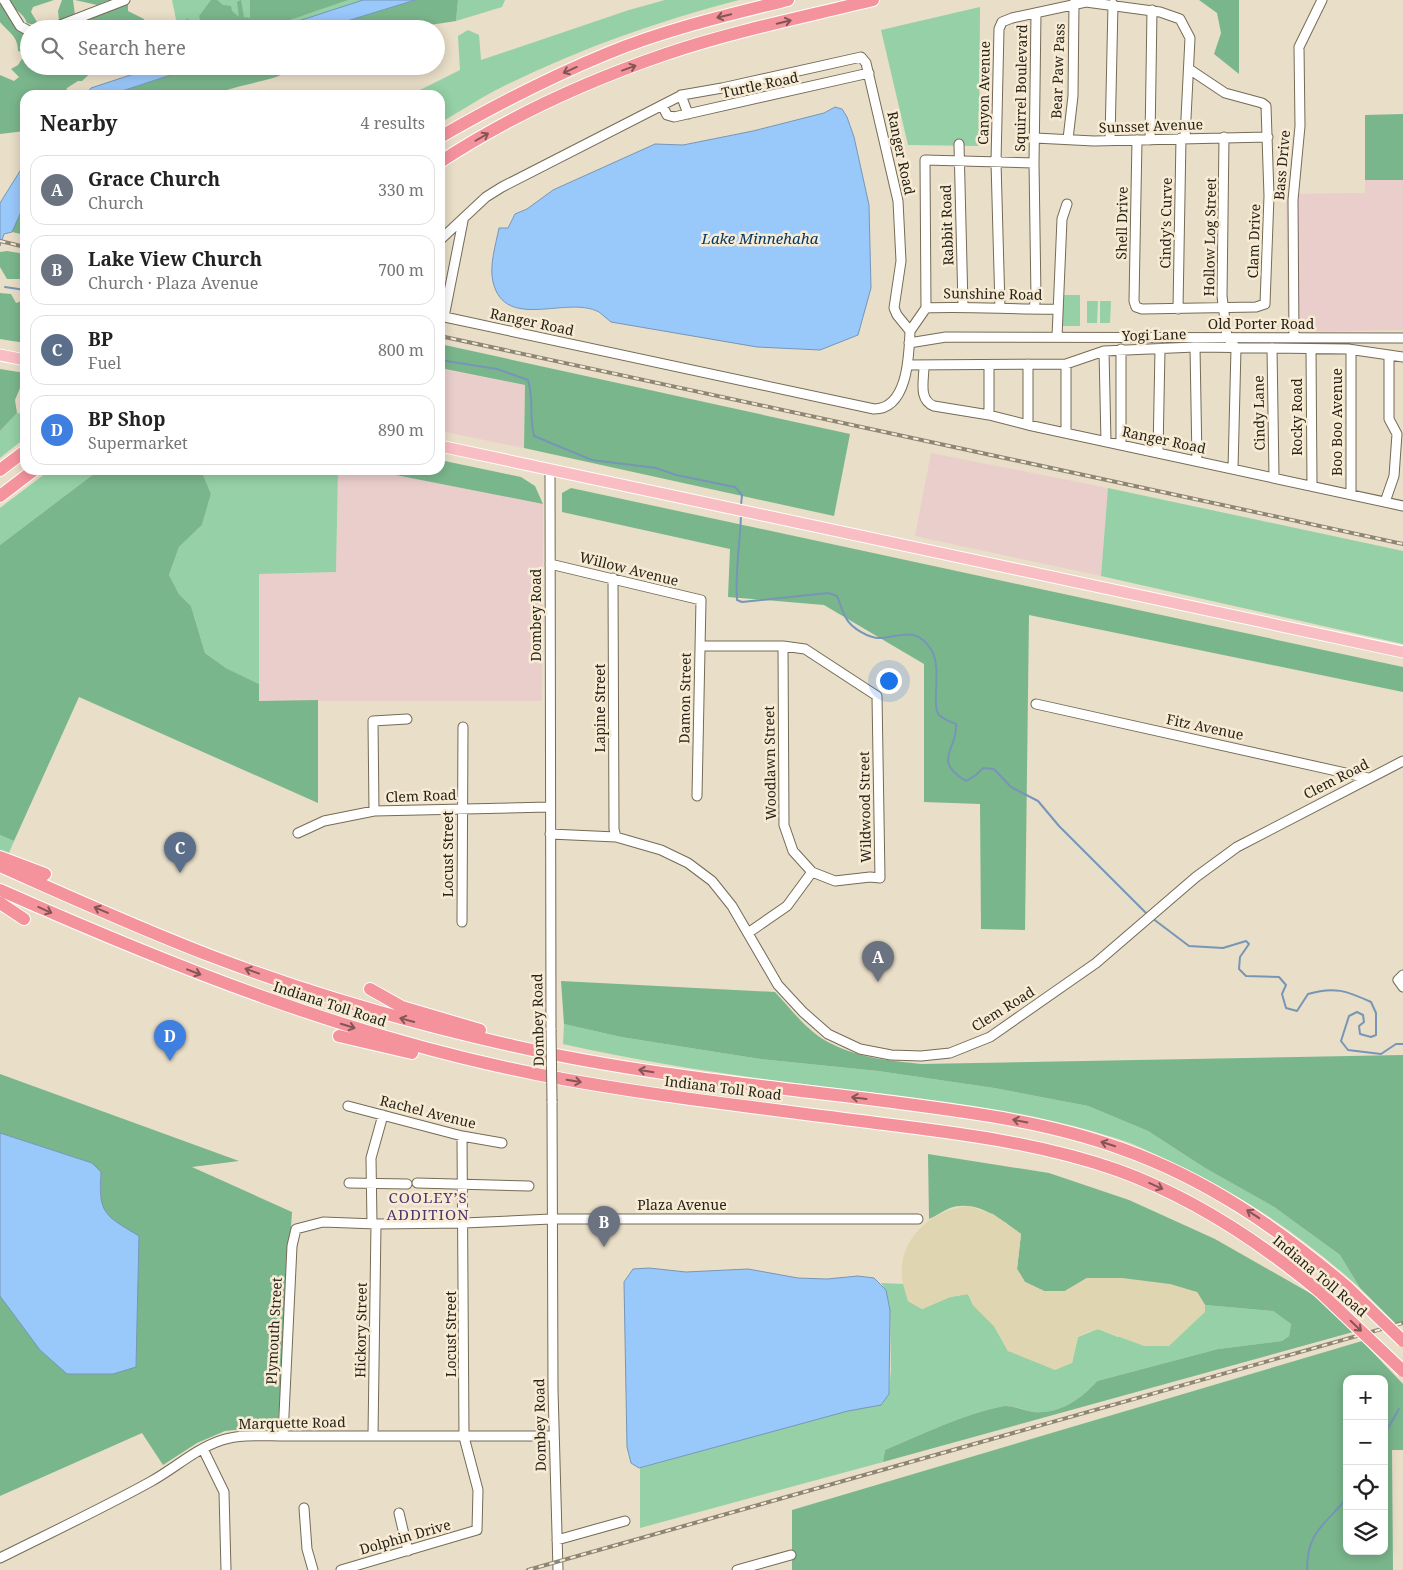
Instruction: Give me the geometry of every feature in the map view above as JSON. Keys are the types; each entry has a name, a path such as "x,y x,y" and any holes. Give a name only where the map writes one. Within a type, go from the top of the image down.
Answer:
{"highway":[{"path":"445,135 518,94 608,54 714,18 788,0"},
{"path":"445,159 550,101 616,72 720,38 873,0"},
{"path":"0,470 20,455"},
{"path":"0,496 27,475"},
{"path":"0,856 45,874"},
{"name":"Indiana Toll Road","path":"0,866 153,932 291,985 411,1021 507,1045 664,1074 993,1116 1087,1137 1164,1165 1240,1205 1276,1229 1347,1287 1403,1341"},
{"name":"Indiana Toll Road","path":"0,890 145,953 277,1003 405,1042 534,1074 653,1094 991,1138 1083,1159 1159,1188 1200,1208 1269,1251 1320,1292 1403,1371"},
{"path":"0,903 24,919"},
{"path":"370,989 402,1007 591,1062"},
{"path":"339,1036 491,1070 534,1074"}],"main road":[{"path":"0,355 20,359"},
{"path":"445,447 1403,652"}],"street":[{"path":"4,0 20,26"},
{"name":"Bass Drive","path":"1294,337 1293,200 1300,126 1299,47 1322,0"},
{"path":"73,20 121,1"},
{"name":"Canyon Avenue","path":"1000,308 996,162 1000,26 1007,19 1086,2 1152,10 1180,19 1185,26 1190,38 1189,70"},
{"name":"Bear Paw Pass","path":"1068,139 1073,96 1074,4"},
{"path":"1110,140 1113,4"},
{"path":"1150,140 1152,10"},
{"name":"Squirrel Boulevard","path":"1034,162 1036,138 1036,13"},
{"path":"445,236 486,197 502,187 681,95 722,88 855,57 865,60 869,73"},
{"path":"1189,70 1225,93 1262,103 1267,111 1268,137"},
{"name":"Cindy's Curve","path":"1178,309 1183,138 1189,70"},
{"name":"Turtle Road","path":"662,105 669,116 688,114 869,73"},
{"name":"Ranger Road","path":"445,318 874,408 885,408 891,404 899,392 908,365 910,331 896,315 894,308 901,261 898,201 869,73"},
{"path":"681,95 688,114"},
{"name":"Hollow Log Street","path":"1224,137 1224,307 1227,337"},
{"name":"Sunsset Avenue","path":"1036,138 1150,140 1268,137"},
{"name":"Clam Drive","path":"1224,307 1260,306 1266,301 1269,196 1268,137"},
{"name":"Shell Drive","path":"1137,140 1134,301 1136,307 1178,309"},
{"name":"Rabbit Road","path":"959,144 963,306"},
{"path":"926,308 924,160 1034,162 1036,289 1034,307"},
{"path":"1057,337 1062,219 1068,204"},
{"path":"445,303 463,220"},
{"name":"Sunshine Road","path":"910,331 926,308 963,306 1026,310 1034,307 1058,309"},
{"path":"1178,309 1224,307"},
{"name":"Old Porter Road","path":"909,343 946,337 1403,338"},
{"path":"1227,337 1236,348 1233,468"},
{"path":"1196,347 1197,461"},
{"name":"Yogi Lane","path":"908,365 1066,364 1104,351 1196,347 1351,350 1403,357"},
{"name":"Cindy Lane","path":"1272,348 1274,477"},
{"path":"1121,349 1121,445"},
{"path":"1158,453 1160,349"},
{"name":"Rocky Road","path":"1311,349 1312,485"},
{"name":"Boo Boo Avenue","path":"1351,350 1352,494"},
{"path":"1104,351 1106,442"},
{"path":"1385,502 1394,476 1398,434 1389,419 1389,355"},
{"path":"1028,364 1028,425"},
{"path":"1066,364 1066,434"},
{"path":"989,365 989,414"},
{"name":"Ranger Road","path":"924,366 924,398 928,404 989,414 1066,434 1233,468 1403,506"},
{"name":"Dombey Road","path":"550,469 549,807 554,1436 558,1570"},
{"name":"Willow Avenue","path":"550,564 701,600"},
{"name":"Lapine Street","path":"613,578 614,820 616,836"},
{"name":"Damon Street","path":"697,796 701,600"},
{"path":"700,646 783,646"},
{"name":"Wildwood Street","path":"783,646 805,649 877,696 880,878 870,877 835,881 812,872"},
{"name":"Woodlawn Street","path":"783,646 784,825 793,852 812,872"},
{"name":"Fitz Avenue","path":"1036,704 1368,778"},
{"path":"374,811 373,721 407,719"},
{"name":"Locust Street","path":"462,922 463,727"},
{"name":"Clem Road","path":"550,834 616,836 661,850 688,863 712,880 748,933 778,985 803,1012 828,1034 860,1049 891,1055 921,1056 950,1053 990,1037 1096,963 1196,877 1237,847 1368,778 1402,765"},
{"name":"Clem Road","path":"298,833 324,821 374,811 549,807"},
{"path":"748,933 787,906 812,872"},
{"path":"1403,975 1398,980 1403,987"},
{"name":"Rachel Avenue","path":"348,1106 462,1136 502,1143"},
{"path":"374,1224 371,1158 383,1115"},
{"name":"Locust Street","path":"462,1136 464,1437 478,1490 477,1530"},
{"path":"349,1183 407,1184"},
{"path":"417,1183 529,1186"},
{"name":"Plaza Avenue","path":"296,1229 323,1222 374,1224 464,1223 552,1219 918,1219"},
{"name":"Hickory Street","path":"373,1436 374,1224"},
{"name":"Plymouth Street","path":"283,1436 292,1246 296,1229"},
{"name":"Marquette Road","path":"0,1558 131,1493 203,1448 223,1440 238,1437 283,1436 554,1436"},
{"path":"203,1448 224,1492 226,1570"},
{"path":"304,1508 307,1549 313,1570"},
{"path":"399,1513 408,1551"},
{"path":"557,1540 625,1521"},
{"name":"Dolphin Drive","path":"341,1570 477,1530"},
{"path":"737,1570 752,1568 791,1555"}],"shaded area":[{"path":"1365,180 1403,180 1403,330 1288,332 1286,194 1365,193"},
{"path":"445,370 525,385 524,448 445,432"},
{"path":"931,453 1108,488 1101,576 915,536"},
{"path":"338,475 395,475 543,504 542,701 259,701 259,574 336,572"}],"green space":[{"path":"8,0 54,0 33,7 31,12 36,20 25,20"},
{"path":"62,0 73,0 75,15 59,20 58,11"},
{"path":"75,0 130,0 128,1 128,11 144,20 84,20 108,11 114,1 107,1 97,5"},
{"path":"172,0 396,0 336,20 176,20"},
{"path":"211,0 217,0 223,5 231,6 232,11 239,17 237,2 241,0 244,17 250,18 250,0 348,0 290,20 200,20 199,16"},
{"path":"415,0 458,0 456,21 445,23 445,20 350,20"},
{"path":"458,0 505,0 502,7 456,21"},
{"path":"665,0 739,0 676,18 585,50 496,90 445,120 445,90 420,90 460,70 458,36 468,30 479,35 481,60 629,10"},
{"path":"1199,0 1239,0 1239,74 1214,54 1221,33 1217,13"},
{"path":"0,4 4,6 13,23 20,21 20,52 18,51 15,38 0,22"},
{"path":"980,7 979,146 908,145 881,30"},
{"path":"20,62 20,75 88,75 66,90 20,90 20,132 0,134 0,75 14,81 19,77 11,69"},
{"path":"171,75 280,75 227,90 125,90"},
{"path":"1403,114 1403,180 1365,180 1365,115"},
{"path":"20,213 20,234 12,232"},
{"path":"0,252 20,253 20,279 7,279 0,267"},
{"path":"0,293 11,294 16,303 20,302 20,342 0,339"},
{"path":"1063,295 1080,295 1080,326 1062,326"},
{"path":"1087,301 1098,301 1097,323 1087,323"},
{"path":"1100,301 1111,301 1110,323 1100,323"},
{"path":"445,345 850,434 834,516 524,448 525,385 445,369"},
{"path":"0,369 20,372 20,388 15,400 17,413 0,431"},
{"path":"17,413 20,413 20,442 0,458 0,431"},
{"path":"445,461 521,477 535,486 543,504 395,475 445,475"},
{"path":"43,475 92,475 0,545 0,508"},
{"path":"92,475 203,475 211,494 202,525 179,547 169,575 179,594 191,606 205,653 226,668 259,684 259,701 318,700 318,803 79,697 14,841 0,835 0,545"},
{"path":"203,475 338,475 336,572 259,574 259,684 226,668 205,653 191,606 179,594 169,575 179,547 202,525 211,494"},
{"path":"571,488 1403,667 1403,692 1029,615 1025,930 981,929 980,804 924,802 924,664 824,605 728,597 730,549 562,512 562,493"},
{"path":"1108,488 1403,551 1403,644 1101,576"},
{"path":"0,835 14,841 9,853 0,850"},
{"path":"561,981 775,992 808,1028 824,1040 842,1049 864,1056 922,1064 1403,1055 1403,1323 1397,1325 1360,1288 1340,1255 1274,1207 1205,1168 1148,1131 1088,1106 994,1088 878,1071 760,1059 621,1037 564,1024"},
{"path":"564,1024 621,1037 760,1059 878,1071 994,1088 1088,1106 1148,1131 1205,1168 1274,1207 1340,1255 1360,1288 1317,1251 1248,1203 1199,1175 1130,1143 1060,1123 989,1108 668,1065 598,1052 563,1044"},
{"path":"0,1074 239,1161 192,1167 292,1212 278,1425 225,1431 197,1443 163,1465 142,1433 0,1496 0,1296 9,1306 110,1218 101,1204 101,1172 92,1163 0,1133"},
{"path":"928,1154 1049,1173 1129,1200 1215,1239 1315,1296 1353,1332 883,1462 885,1450 973,1414 1004,1406 1034,1412 1053,1411 1077,1399 1097,1381 1218,1349 1282,1341 1289,1336 1291,1324 1273,1311 1205,1305 1197,1292 1087,1278 1065,1291 1044,1291 1025,1282 1017,1269 1021,1234 1005,1222 979,1208 969,1206 950,1208 929,1219"},
{"path":"881,1283 904,1284 908,1301 922,1309 950,1297 968,1294 973,1305 994,1326 1008,1351 1072,1363 1078,1337 1098,1329 1118,1337 1205,1312 1205,1305 1273,1311 1291,1324 1289,1336 1282,1341 1218,1349 1097,1381 1077,1399 1053,1411 1034,1412 1004,1406 973,1414 885,1450 883,1462 640,1528 640,1468 848,1411 881,1405 889,1394 891,1369 890,1310 886,1290"},
{"path":"1362,1341 1403,1384 1403,1450 1392,1450 1393,1570 792,1570 792,1510"}],"sand":[{"path":"968,1206 993,1214 1021,1234 1017,1269 1025,1282 1044,1291 1065,1291 1087,1278 1122,1278 1170,1284 1197,1292 1205,1305 1205,1312 1169,1346 1144,1346 1098,1329 1078,1336 1072,1363 1055,1370 1008,1351 994,1326 973,1305 968,1294 950,1297 922,1309 908,1301 904,1287 902,1264 912,1238 920,1228 942,1213"}],"water":[{"path":"363,0 415,0 350,20 302,20"},
{"path":"131,75 171,75 125,90 89,90"},
{"name":"Lake Minnehaha","path":"835,107 842,109 854,137 869,205 871,288 858,335 820,350 757,347 611,322 599,312 586,308 523,309 510,305 500,297 492,275 493,255 499,228 508,228 515,214 527,209 553,190 655,144 683,145 753,131 824,113"},
{"path":"20,171 20,214 12,232 4,234 0,246 0,203"},
{"path":"0,1133 92,1163 101,1172 101,1197 106,1212 111,1218 139,1236 136,1367 113,1374 67,1374 40,1350 0,1296"},
{"path":"649,1268 686,1272 748,1269 798,1278 827,1279 858,1276 874,1278 886,1290 890,1310 889,1394 881,1405 848,1411 639,1468 631,1463 627,1447 624,1282 633,1269"}],"waterway":[{"path":"5,287 20,289"},
{"path":"445,361 497,369 528,380 534,436 592,460 656,468 676,475 735,487 742,495 741,505"},
{"path":"741,515 737,568 737,600 742,602 828,593 837,596 848,622 866,635 881,638 909,634 921,638 932,651 935,659 936,704 939,715 956,724 956,733 948,761 950,767 966,781 983,768 994,769 1011,787 1038,801 1059,826 1148,915"},
{"path":"1152,918 1189,946 1223,948 1246,941 1249,944 1240,957 1239,969 1246,976 1279,977 1286,985 1282,994 1286,1008 1297,1011 1308,994 1325,990 1340,991 1371,1002 1376,1013 1376,1035 1371,1037 1360,1034 1359,1026 1364,1022 1363,1015 1357,1012 1349,1016 1341,1041 1348,1050 1381,1054 1396,1044 1403,1044"},
{"path":"1388,1428 1399,1409"},
{"path":"1307,1570 1310,1546 1314,1537 1343,1502"}],"railway":[{"path":"0,241 20,246"},
{"path":"445,337 1403,544"},
{"path":"528,1570 1403,1323"}],"place":[{"name":"BP","path":"180,873"},
{"name":"Grace Church","path":"878,982"},
{"name":"BP Shop","path":"170,1061"},
{"name":"Lake View Church","path":"604,1247"}],"district":[{"name":"COOLEY’S ADDITION","path":"428,1206"}]}
